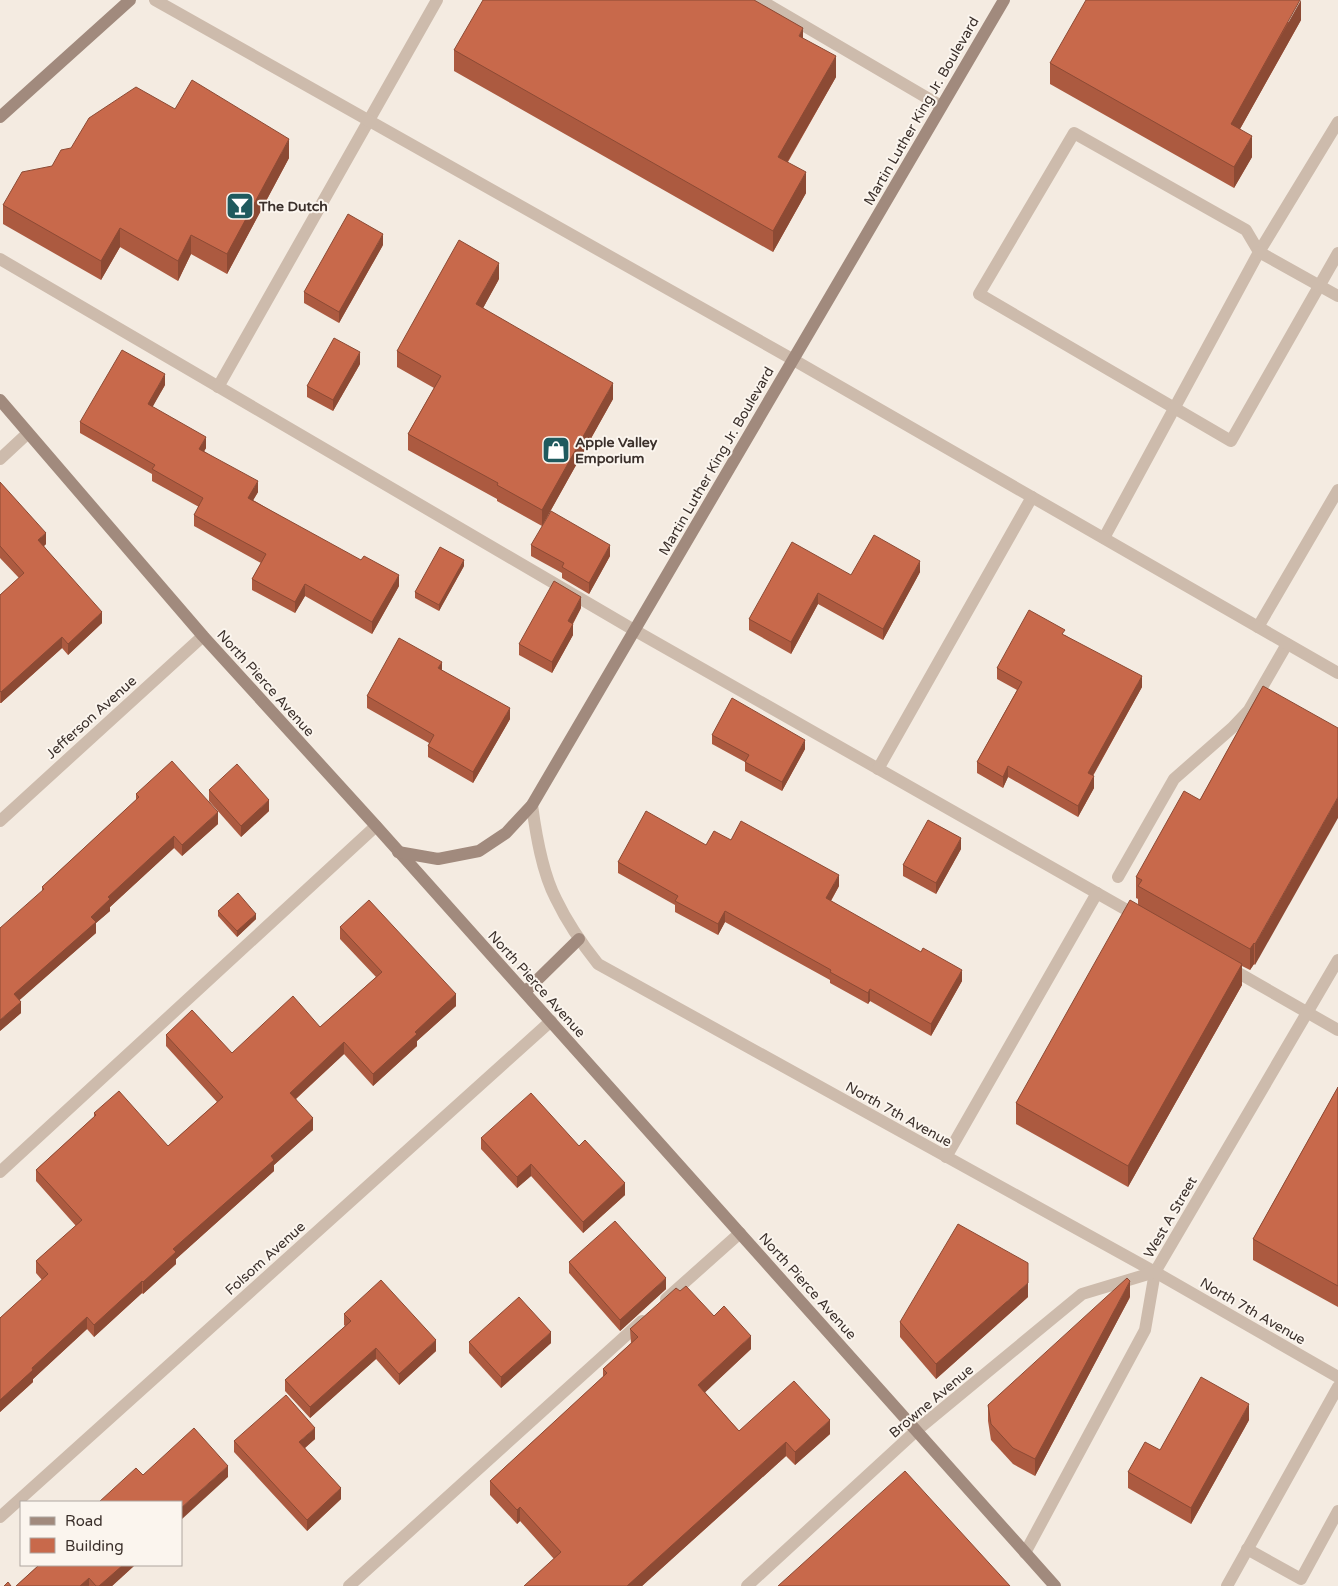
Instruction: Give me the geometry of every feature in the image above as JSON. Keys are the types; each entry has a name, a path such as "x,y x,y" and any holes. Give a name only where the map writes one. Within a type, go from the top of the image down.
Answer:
{"street":[{"path":"0,117 130,0"},
{"path":"155,0 792,359 1338,673"},
{"path":"218,387 437,0"},
{"path":"760,0 774,4 941,106"},
{"name":"Martin Luther King Jr. Boulevard","path":"398,852 438,859 479,852 506,833 532,805 1004,0"},
{"path":"1104,538 1259,252 1338,122"},
{"path":"1338,253 1319,286 1231,441 979,294 1074,133 1246,230 1259,252 1319,286 1338,296"},
{"path":"0,259 634,630 1148,922"},
{"name":"North Pierce Avenue","path":"0,400 203,636 525,992 1055,1586"},
{"path":"0,459 28,433"},
{"path":"1258,627 1338,490"},
{"path":"878,769 1032,497"},
{"name":"Jefferson Avenue","path":"0,820 203,636"},
{"path":"1118,877 1174,779 1232,728 1249,710 1287,644"},
{"name":"North 7th Avenue","path":"532,805 537,842 555,898 579,940 598,964 1155,1272 1338,1377"},
{"path":"0,1172 376,826"},
{"path":"946,1157 1097,893"},
{"path":"525,992 579,940"},
{"path":"1215,960 1338,1030"},
{"name":"West A Street","path":"1025,1553 1145,1330 1155,1272 1338,960"},
{"name":"Folsom Avenue","path":"0,1517 551,1021"},
{"path":"349,1586 740,1232"},
{"name":"Browne Avenue","path":"747,1586 917,1430 1082,1294 1155,1272"},
{"path":"1227,1586 1338,1387"},
{"path":"1247,1550 1301,1579 1338,1511"}],"building":[{"path":"483,0 754,0 803,28 799,36 836,56 778,157 806,172 773,231 454,50"},
{"path":"1086,0 1300,0 1231,124 1252,136 1234,167 1050,63"},
{"path":"192,80 289,139 227,254 191,235 178,261 120,228 101,261 3,205 22,172 52,166 61,150 71,148 89,118 136,87 175,109"},
{"path":"348,214 383,234 339,312 304,292"},
{"path":"459,240 499,263 476,304 613,383 542,510 497,485 498,483 408,434 441,376 397,351"},
{"path":"334,338 360,352 333,400 307,386"},
{"path":"122,350 165,374 148,404 206,437 199,449 258,481 248,498 361,560 364,556 399,575 372,622 305,584 295,602 252,579 266,554 194,515 203,498 152,469 155,465 80,422"},
{"path":"0,482 46,533 38,540 102,612 68,644 62,637 1,692 0,595 24,573 0,546"},
{"path":"551,511 610,545 589,583 562,567 564,563 531,545"},
{"path":"874,535 920,561 883,629 818,593 791,642 749,619 792,542 851,575"},
{"path":"440,547 464,560 439,605 415,592"},
{"path":"554,581 581,597 568,621 573,624 552,662 519,644"},
{"path":"1029,610 1065,630 1062,634 1142,676 1088,773 1094,776 1078,806 1008,766 1003,777 977,762 1022,682 997,668"},
{"path":"399,638 442,662 438,668 510,708 473,772 428,746 434,735 367,696"},
{"path":"1263,686 1338,728 1338,797 1255,944 1250,949 1138,886 1142,880 1136,877 1184,791 1200,800"},
{"path":"732,698 805,740 782,782 745,762 749,755 712,735"},
{"path":"172,761 218,812 182,845 174,836 108,897 110,899 91,917 96,922 14,994 21,1002 0,1020 0,928 44,889 42,887 139,797 136,794"},
{"path":"237,764 269,800 241,826 209,790"},
{"path":"646,811 706,845 714,831 731,840 741,821 839,875 826,898 921,952 923,948 962,970 931,1024 870,989 868,993 830,972 831,970 725,911 718,924 675,901 678,896 618,862"},
{"path":"928,820 961,838 936,883 903,865"},
{"path":"238,893 256,914 237,931 218,911"},
{"path":"369,900 456,994 415,1032 417,1034 373,1074 344,1042 290,1093 313,1118 271,1156 274,1160 173,1249 176,1252 94,1325 87,1317 0,1400 0,1318 48,1274 36,1261 82,1220 36,1170 96,1115 94,1113 119,1091 168,1146 223,1097 166,1035 192,1010 232,1053 293,996 320,1027 382,972 340,927"},
{"path":"1130,900 1242,964 1128,1166 1016,1103"},
{"path":"1338,1087 1338,1286 1253,1239"},
{"path":"531,1093 579,1146 585,1140 625,1183 583,1222 531,1164 517,1177 481,1138"},
{"path":"615,1221 666,1278 620,1320 569,1262"},
{"path":"958,1224 1028,1263 1028,1283 936,1364 900,1322"},
{"path":"1127,1278 1130,1281 1035,1459 1013,1448 991,1424 988,1405"},
{"path":"381,1280 436,1340 399,1374 376,1348 310,1407 285,1380 351,1321 344,1314"},
{"path":"686,1286 714,1316 724,1306 751,1336 698,1385 739,1431 794,1381 830,1420 795,1452 786,1442 627,1586 524,1586 561,1552 520,1507 517,1510 490,1481 607,1373 603,1369 638,1337 630,1329 676,1288 680,1291"},
{"path":"519,1297 551,1332 501,1377 469,1342"},
{"path":"1201,1377 1249,1404 1191,1508 1128,1472 1145,1442 1160,1450"},
{"path":"286,1395 315,1428 299,1442 341,1488 307,1520 234,1441"},
{"path":"194,1428 228,1466 182,1507 182,1501 100,1501 136,1468 143,1475"},
{"path":"905,1471 1010,1586 778,1586"},
{"path":"38,1566 122,1566 99,1586 96,1586 89,1578 80,1586 16,1586"}],"place":[{"name":"The Dutch","path":"240,206"},
{"name":"Apple Valley Emporium","path":"556,450"}]}
